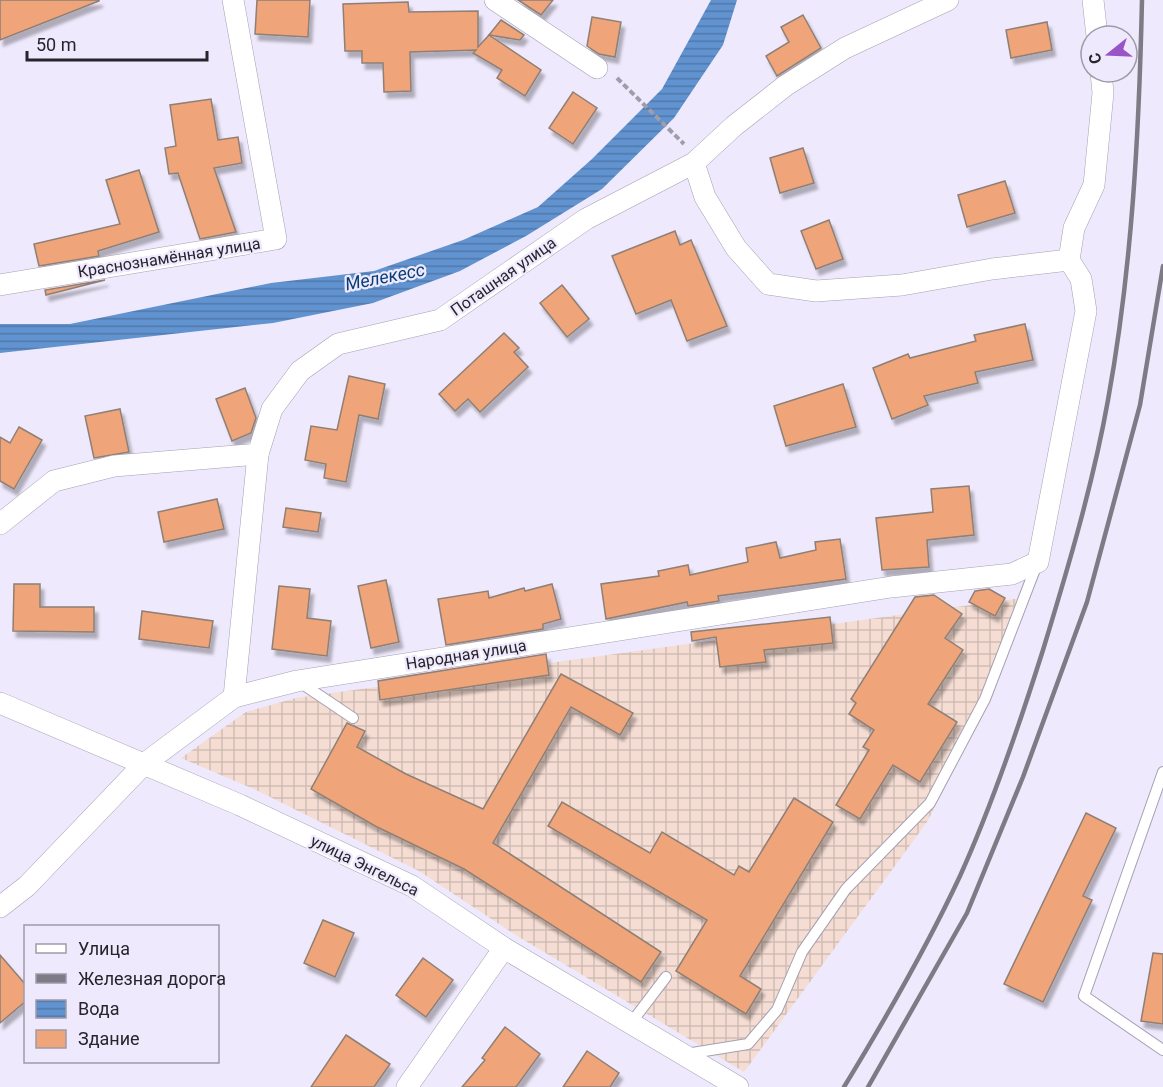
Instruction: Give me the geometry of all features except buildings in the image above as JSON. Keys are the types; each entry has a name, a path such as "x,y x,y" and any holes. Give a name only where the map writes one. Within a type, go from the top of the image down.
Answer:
{"street":[{"name":"Краснознамённая улица","path":"0,285 276,239 232,0"},
{"path":"495,0 597,68"},
{"name":"Поташная улица","path":"234,697 258,454 272,409 300,370 338,344 440,320 586,219 734,126 785,86 845,48 948,0"},
{"path":"1093,0 1096,24"},
{"path":"1038,562 1086,311 1081,279 1070,260 1074,228 1094,185 1102,84"},
{"path":"691,154 705,197 736,248 768,284 816,291 902,285 992,269 1070,260"},
{"path":"0,524 54,482 114,466 258,454"},
{"name":"Народная улица","path":"0,907 27,886 144,764 234,697 297,681 891,587 1012,574 1038,562"},
{"name":"улица Энгельса","path":"0,703 240,805 412,886 504,948 738,1087"},
{"path":"407,1087 504,948"}],"lane":[{"path":"683,1054 748,1044 777,1010 802,952 846,889 930,803 985,699 1038,562"},
{"path":"297,681 353,718"},
{"path":"1163,772 1084,996 1163,1050"},
{"path":"631,1023 666,977"}],"path":[{"path":"620,80 691,154"}],"shaded area":[{"path":"1022,598 991,697 927,822 744,1072 514,934 419,871 256,790 181,758 246,712 296,698"}],"water":[{"name":"Мелекесс","path":"711,0 737,0 723,45 674,118 602,189 526,236 460,271 373,303 273,323 0,353 0,324 70,324 271,283 374,271 463,240 538,207 592,159 662,89"}],"railway":[{"path":"844,1087 919,957 972,848 1025,707 1079,526 1108,400 1129,251 1139,100 1142,0"},
{"path":"868,1087 967,913 1023,777 1087,602 1140,405 1163,266"}]}
